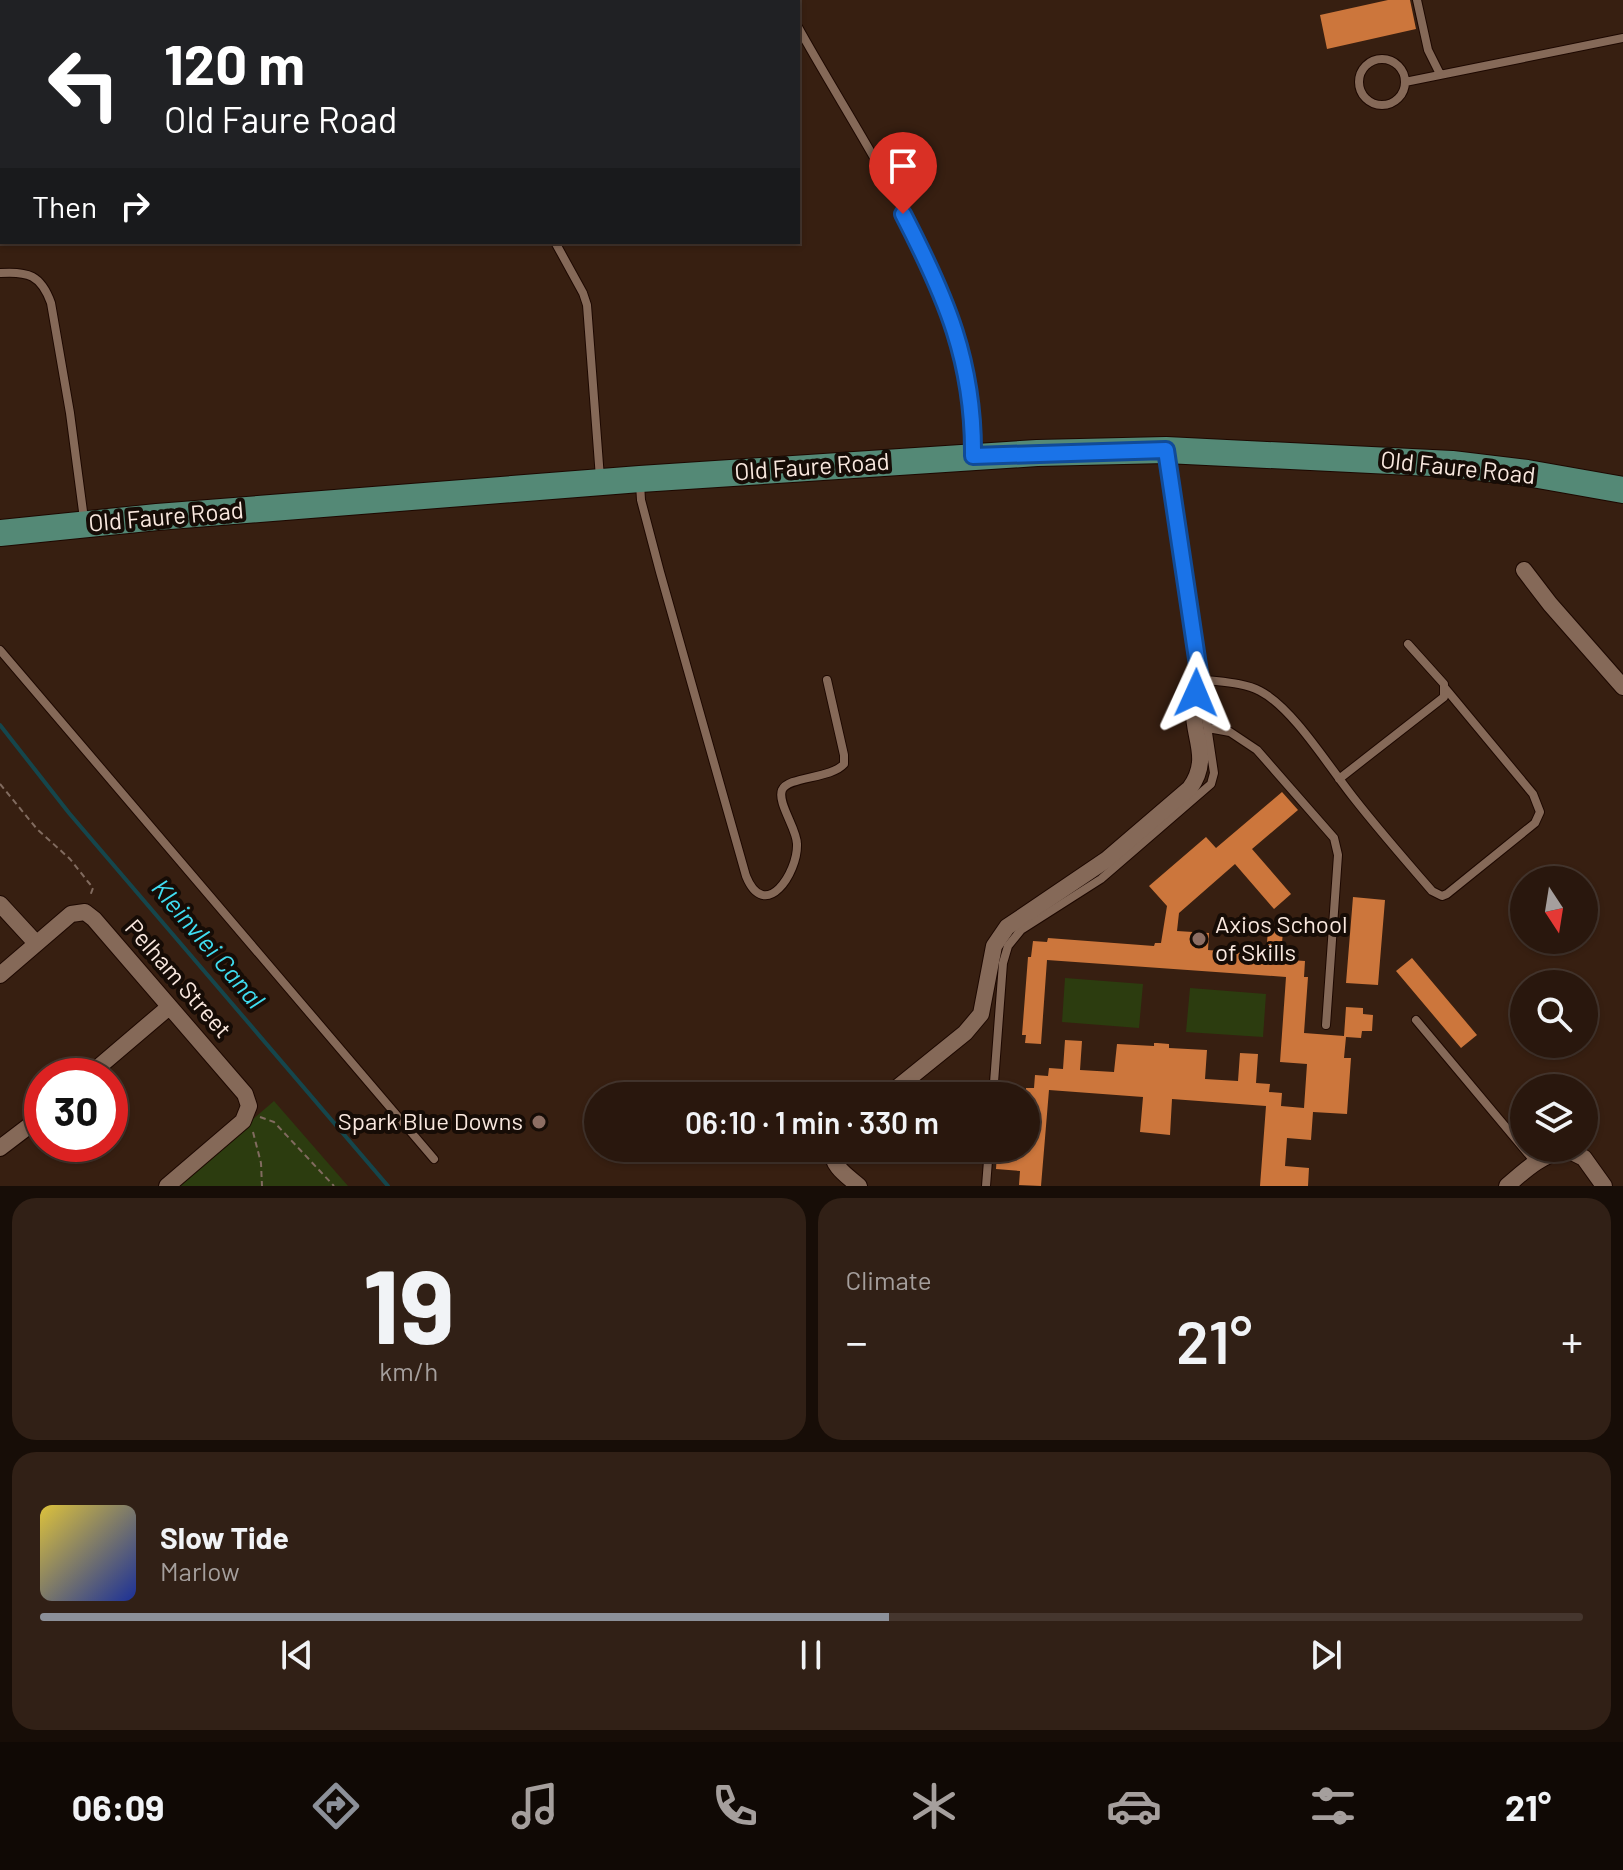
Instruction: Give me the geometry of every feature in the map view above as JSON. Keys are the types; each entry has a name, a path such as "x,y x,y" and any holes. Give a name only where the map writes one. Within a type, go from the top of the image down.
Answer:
{"main road":[{"name":"Old Faure Road","path":"0,533 640,479 973,456 1166,450 1452,464 1623,490"}],"street":[{"path":"904,1082 959,1038 981,1014 994,946 1007,927 1106,860 1190,788 1201,768 1193,707 1200,679 1166,450"},
{"path":"1524,570 1623,687"},
{"path":"0,904 36,943"},
{"path":"0,975 67,917 76,912 85,912"},
{"name":"Pelham Street","path":"85,912 245,1094 248,1113"},
{"path":"109,1058 169,1007"},
{"path":"167,1186 243,1121 248,1113"},
{"path":"0,1148 24,1130"},
{"path":"834,1162 859,1186"},
{"path":"1507,1186 1535,1162"},
{"path":"1587,1162 1604,1186"}],"lane":[{"path":"1417,0 1428,50 1440,74"},
{"path":"800,30 874,154 926,258 955,326 974,415 973,456"},
{"path":"1405,82 1623,38"},
{"path":"1385,59 1397,64 1405,82 1397,99 1378,104 1362,94 1359,81 1367,64 1385,59"},
{"path":"556,244 587,305 601,483"},
{"path":"0,273 13,272 38,279 45,286 51,303 85,524"},
{"path":"640,479 641,500 668,602 746,876 758,895 766,896 781,886 788,877 796,854 795,832 783,804 783,788 792,782 833,773 844,764 827,680"},
{"path":"994,1082 1003,963 1008,946 1021,930 1101,879 1209,787 1214,773 1200,679 1244,685 1260,691 1300,729 1379,830 1432,891 1439,895 1447,894 1535,823 1540,812 1533,794 1408,644"},
{"path":"0,650 434,1159"},
{"path":"1339,779 1444,697 1445,688"},
{"path":"1208,728 1230,732 1257,750 1334,838 1338,855 1326,1025"},
{"path":"1416,1020 1510,1132"},
{"path":"986,1186 988,1162"}],"path":[{"path":"0,784 37,829 70,859 93,888 85,912"},
{"path":"248,1113 261,1163 262,1186"},
{"path":"248,1113 274,1122 334,1186"}],"green space":[{"path":"1065,978 1143,984 1139,1028 1062,1022"},
{"path":"1190,988 1266,994 1263,1037 1186,1032"},
{"path":"274,1101 348,1186 175,1186"}],"building":[{"path":"1388,0 1410,0 1416,29 1327,49 1320,15"},
{"path":"1282,792 1298,810 1252,849 1291,894 1274,909 1235,864 1179,913 1177,931 1209,933 1208,950 1266,955 1268,930 1283,931 1281,956 1305,961 1304,977 1308,977 1304,1033 1344,1036 1346,1007 1363,1008 1363,1014 1373,1015 1372,1031 1362,1031 1361,1038 1346,1037 1344,1058 1351,1058 1347,1114 1313,1112 1311,1140 1287,1138 1285,1166 1309,1168 1308,1186 1260,1186 1266,1106 1172,1099 1170,1135 1140,1132 1143,1097 1049,1090 1041,1186 1019,1185 1020,1171 996,1169 996,1162 1040,1162 1040,1082 1034,1082 1035,1075 1048,1076 1049,1068 1063,1069 1065,1040 1082,1041 1080,1070 1114,1072 1117,1044 1154,1046 1157,1043 1169,1044 1169,1048 1207,1050 1205,1079 1238,1081 1240,1053 1258,1054 1256,1083 1270,1084 1269,1092 1282,1093 1281,1106 1304,1108 1307,1064 1280,1062 1286,977 1047,960 1041,1044 1025,1043 1026,1035 1022,1035 1028,957 1031,957 1033,941 1047,942 1048,938 1154,946 1161,943 1167,906 1149,886 1206,837 1216,848"},
{"path":"1353,897 1385,900 1378,985 1346,983"},
{"path":"1412,958 1477,1035 1461,1048 1396,971"}],"waterway":[{"name":"Kleinvlei Canal","path":"0,725 69,813 388,1186"}],"place":[{"name":"Axios School of Skills","path":"1199,939"},
{"name":"Spark Blue Downs","path":"539,1122"}],"route":[{"path":"903,214 955,326 974,415 973,456 1166,450 1200,679 1196,693"}]}
